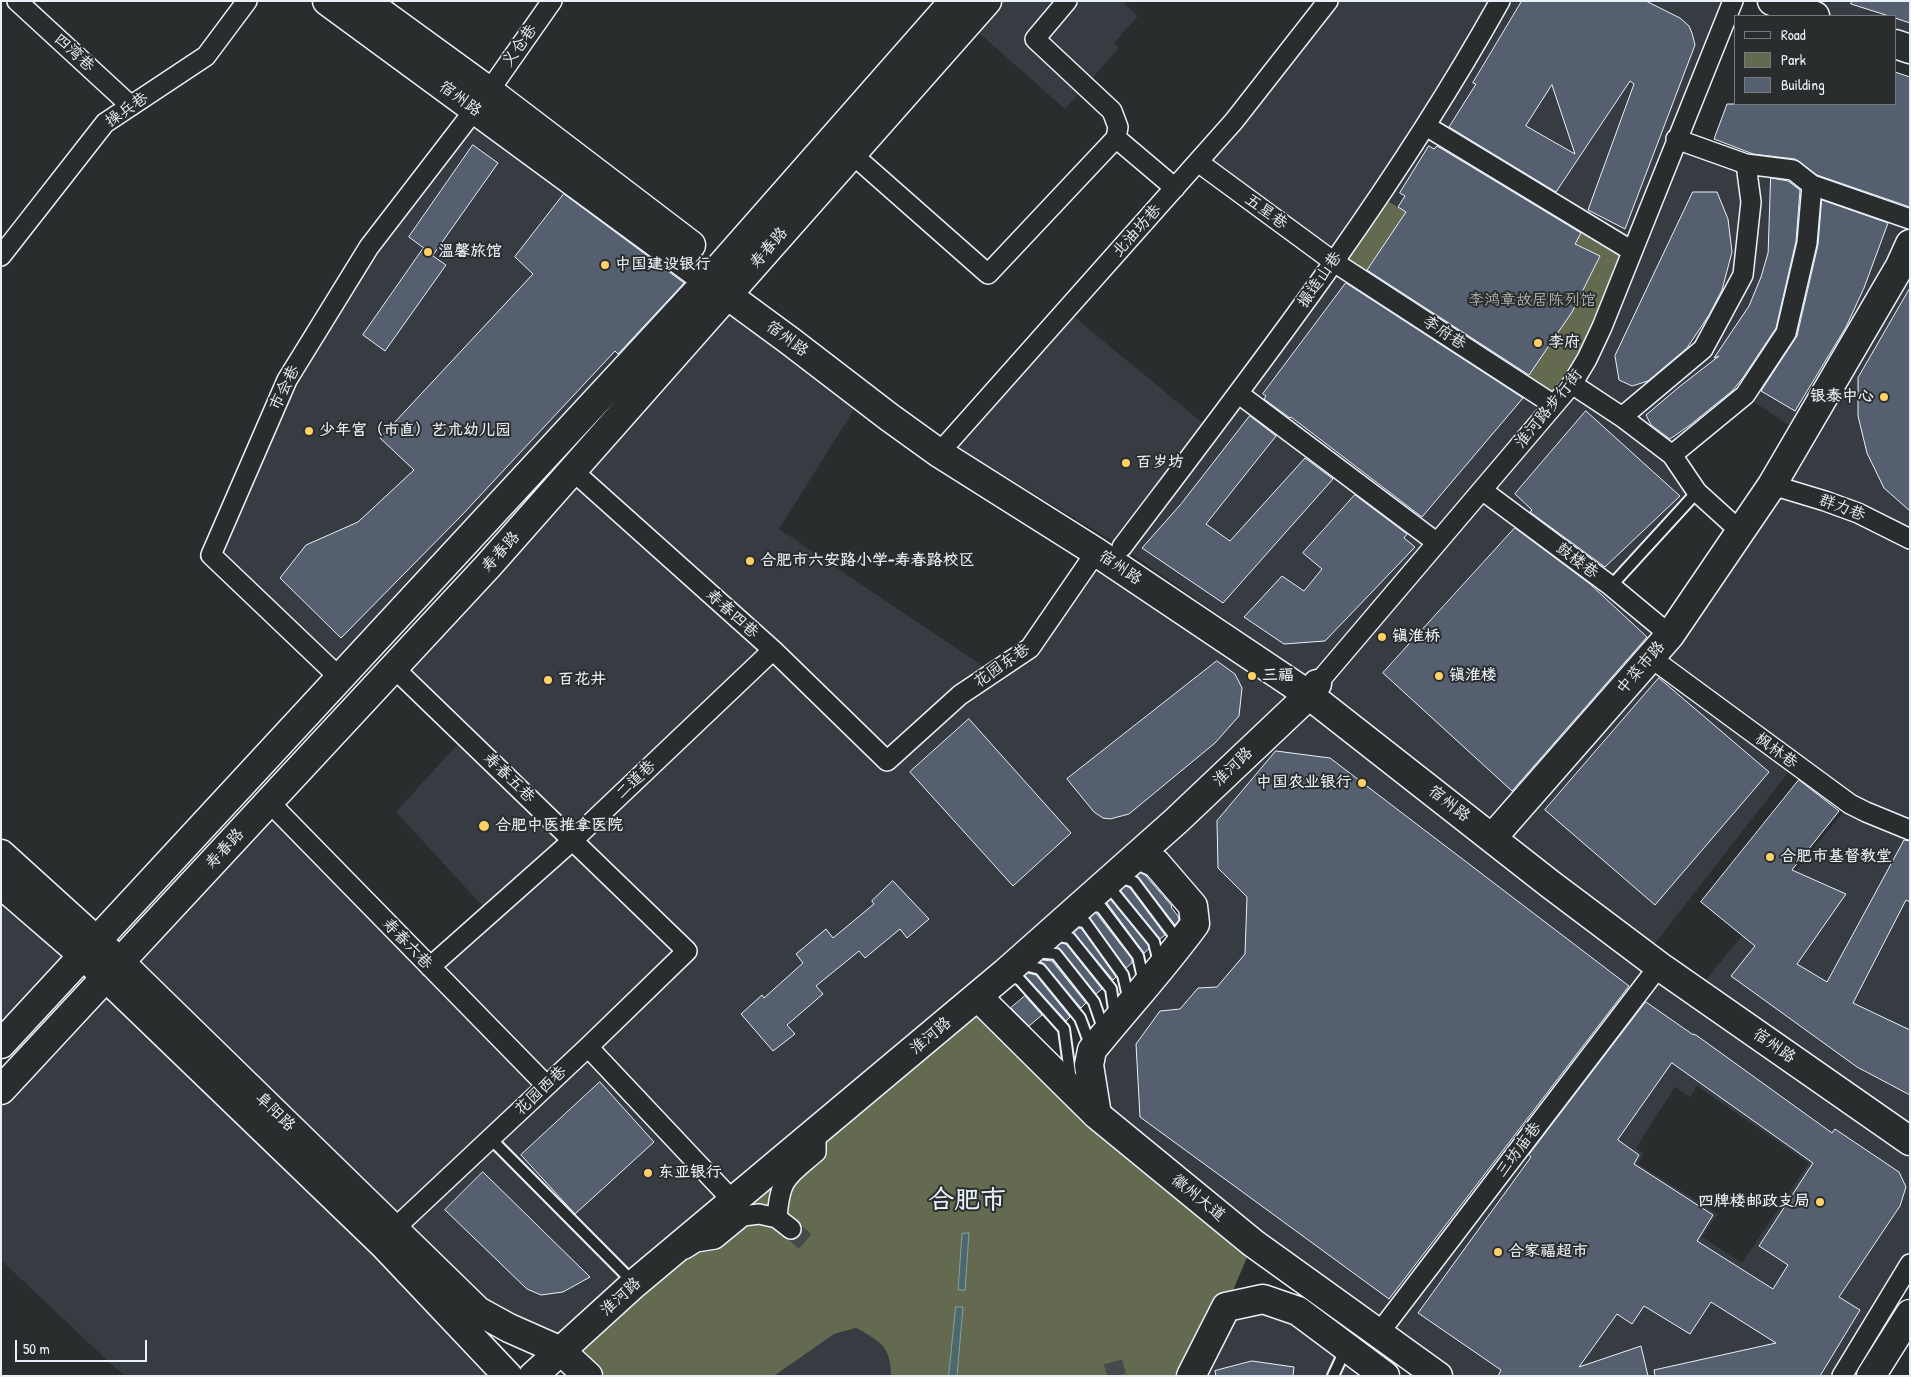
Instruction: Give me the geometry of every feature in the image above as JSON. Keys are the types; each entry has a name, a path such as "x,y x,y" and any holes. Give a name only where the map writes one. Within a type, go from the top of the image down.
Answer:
{"main road":[{"name":"宿州路","path":"327,1 481,100"},
{"name":"宿州路","path":"365,1 481,100 944,448 1096,552 1313,689"},
{"name":"寿春路","path":"1,1090 394,668 573,471 723,281 954,1"},
{"name":"寿春路","path":"1,1044 340,678 723,281 852,154 987,1"},
{"path":"1772,1 1812,15"},
{"path":"1896,44 1910,49"},
{"name":"中菜市路","path":"1497,832 1670,636 1772,485 1900,266 1910,244"},
{"name":"宿州路","path":"944,448 1122,547 1313,689 1497,832 1560,874 1653,946 1910,1124"},
{"name":"淮河路","path":"552,1366 640,1279 978,997 1138,855 1313,689"},
{"name":"宿州路","path":"1497,832 1550,884 1659,966 1910,1141"},
{"name":"阜阳路","path":"1,854 384,1245 508,1376"},
{"path":"1097,1115 1089,1065 1132,1002 1195,924 1193,906 1156,863 1138,855"},
{"name":"阜阳路","path":"1,884 91,948"},
{"name":"阜阳路","path":"112,969 394,1229 478,1311 509,1328 552,1366 588,1376"},
{"name":"徽州大道","path":"978,997 1097,1115 1253,1243 1438,1376"},
{"path":"1191,1376 1226,1307 1263,1299 1298,1310 1384,1376"},
{"path":"1871,1376 1910,1314"}],"street":[{"name":"四湾巷","path":"17,1 131,106"},
{"name":"操兵巷","path":"1,256 104,123 206,56 248,1"},
{"name":"义仓巷","path":"481,100 552,1"},
{"path":"852,154 988,274 1116,138 1118,127 1112,111 1035,39 1067,1"},
{"name":"撮造山巷","path":"1122,547 1239,394 1334,262 1426,126 1500,1"},
{"name":"淮河路步行街","path":"1313,689 1572,384 1587,359 1602,327 1733,1"},
{"name":"北油坊巷","path":"944,448 1234,121 1326,2"},
{"name":"市会巷","path":"340,678 212,554 287,380 369,247 481,100"},
{"path":"1426,126 1632,251"},
{"path":"1116,138 1175,188"},
{"path":"1676,139 1746,164 1793,170 1812,185 1910,219"},
{"name":"五星巷","path":"1198,162 1334,262"},
{"path":"1622,417 1703,349 1743,274 1751,202 1746,164"},
{"path":"1672,455 1745,396 1786,333 1808,243 1812,185"},
{"name":"李府巷","path":"1334,262 1554,405"},
{"path":"1572,384 1622,417 1672,455 1697,492 1740,531"},
{"path":"1239,394 1436,542"},
{"name":"寿春四巷","path":"573,471 773,650 887,761"},
{"name":"群力巷","path":"1772,485 1858,513 1910,539"},
{"name":"鼓楼巷","path":"1482,490 1611,586 1670,636"},
{"name":"花园东巷","path":"887,761 960,695 1030,648 1096,552"},
{"name":"二道巷","path":"430,967 573,840 773,650"},
{"name":"枫林巷","path":"1650,657 1850,804 1910,830"},
{"name":"寿春五巷","path":"394,668 687,951"},
{"name":"寿春六巷","path":"269,802 546,1086"},
{"name":"花园西巷","path":"394,1229 588,1047 687,951"},
{"name":"三坊庙巷","path":"1379,1333 1659,966"},
{"path":"588,1047 733,1202"},
{"path":"640,1279 696,1242 715,1239 743,1216 759,1214 784,1224 778,1197 784,1180 816,1152 816,1132"},
{"path":"1842,1376 1910,1264"}],"lane":[{"path":"1611,586 1697,492"},
{"path":"1134,882 1174,934 1132,1002 1080,1018 1040,970 1058,926 1134,882"},
{"path":"1072,1089 1064,1029 1020,980 1058,926 1114,893 1154,942 1132,1002"},
{"path":"1058,926 1101,907 1138,956 1132,1002"},
{"path":"1058,926 1085,922 1123,974 1132,1002"},
{"path":"1058,926 1070,938 1111,990 1132,1002"},
{"path":"1058,926 1056,954 1094,1002 1132,1002"},
{"path":"490,1138 640,1279"},
{"path":"1333,1376 1346,1348"}],"shaded area":[{"path":"987,1 1122,1 1138,16 1114,43 1119,48 1065,109 968,23"},
{"path":"1328,1 1733,1 1676,139 1910,219 1910,1124 1705,981 1850,804 1794,765 1653,946 1502,826 1317,684 1122,547 949,442 1066,310 1211,430 1334,262 1198,162","holes":["1745,396 1802,434 1669,635 1611,586 1697,492 1673,455"]},
{"path":"1772,1 1910,1 1910,49 1896,44 1896,15 1812,15"},
{"path":"474,110 707,280 340,678 211,555 287,380"},
{"path":"727,295 862,397 779,529 993,673 1030,648 1096,552 1910,1141 1910,1264 1842,1376 1438,1376 1097,1115 1089,1065 1195,924 1138,855 561,1351 509,1328 120,962 269,802 430,967 490,914 396,812 465,736 394,668","holes":["1697,1086 1809,1163 1742,1263 1702,1237 1718,1214 1638,1164 1644,1153 1636,1148 1675,1087 1690,1097"]},
{"path":"1,884 84,956 1,1044"},
{"path":"105,977 508,1376 125,1376 1,1260 1,1090"},
{"path":"1263,1299 1385,1376 1191,1376 1226,1307"},
{"path":"856,1328 878,1340 891,1360 891,1376 774,1376 834,1334"}],"green space":[{"name":"李鸿章故居陈列馆","path":"1520,183 1632,251 1554,405 1334,262 1379,196 1475,253"},
{"path":"978,997 1253,1243 1226,1307 1191,1376 891,1376 889,1358 886,1351 878,1341 856,1328 834,1334 774,1376 588,1376 561,1351"}],"water":[{"path":"969,1233 965,1290 958,1290 962,1234"},
{"path":"956,1307 963,1307 957,1376 949,1376"}],"building":[{"path":"1522,1 1646,1 1680,18 1689,26 1695,45 1625,229 1588,210 1634,84 1630,81 1556,192 1449,127 1476,84 1473,83","holes":["1552,85 1575,154 1526,126"]},
{"path":"1852,1 1910,1 1910,23 1896,18 1896,15 1886,15 1851,4"},
{"path":"1896,72 1910,77 1910,207 1817,175 1795,159 1753,154 1714,139 1727,104 1896,105"},
{"path":"473,145 498,163 433,255 409,237"},
{"name":"李鸿章故居陈列馆","path":"1429,146 1434,149 1437,146 1581,233 1575,244 1600,256 1572,312 1529,375 1367,270 1406,212 1398,207 1405,196 1400,193"},
{"path":"1771,178 1788,181 1800,190 1796,241 1776,328 1732,391 1670,439 1651,425 1646,415 1719,356 1714,358 1749,306 1761,277 1768,253"},
{"path":"1693,192 1717,192 1728,219 1732,252 1722,290 1709,315 1687,348 1648,381 1632,386 1619,380 1615,356"},
{"path":"564,194 684,283 618,354 615,351 462,515 341,638 280,578 306,545 358,522 414,470 380,438 533,274 515,257"},
{"path":"1822,200 1888,223 1864,288 1846,327 1795,411 1761,391 1797,336 1818,245"},
{"path":"423,249 446,265 385,351 363,335"},
{"path":"1346,283 1523,398 1422,517 1291,417 1264,399 1266,396 1263,394"},
{"name":"银泰中心","path":"1910,288 1910,511 1884,488 1867,453 1858,416 1858,378"},
{"path":"1586,411 1680,496 1605,567 1530,512 1532,510 1515,494"},
{"path":"1250,416 1276,436 1206,524 1230,541 1305,458 1333,479 1223,603 1142,548 1181,504"},
{"path":"1355,495 1407,534 1404,538 1415,547 1325,641 1284,644 1244,617 1282,576 1304,591 1322,569 1303,553"},
{"path":"1515,528 1590,584 1647,637 1512,791 1383,673"},
{"path":"1217,661 1235,674 1242,688 1239,716 1215,743 1129,814 1110,819 1103,818 1094,812 1067,779"},
{"path":"1659,678 1769,772 1655,905 1545,810"},
{"path":"969,719 1071,833 1013,886 910,772"},
{"path":"1276,751 1330,758 1629,986 1389,1299 1140,1117 1136,1044 1160,1011 1180,1009 1198,988 1217,987 1245,954 1247,897 1218,868 1217,821"},
{"path":"1799,780 1839,811 1792,870 1846,894 1797,964 1827,982 1904,840 1910,841 1910,902 1906,900 1853,1003 1910,1030 1910,1095 1857,1067 1731,976 1755,946 1701,902"},
{"path":"1141,873 1145,875 1172,906 1179,920 1175,925 1137,876"},
{"path":"893,881 929,919 907,938 900,929 865,958 859,951 816,986 823,994 787,1025 795,1034 773,1051 741,1014 762,995 764,998 803,963 796,954 826,929 833,938 874,904 872,901"},
{"path":"1126,886 1130,888 1165,935 1160,939 1121,891"},
{"path":"1111,900 1148,945 1149,949 1144,953 1107,903"},
{"path":"1096,913 1132,959 1132,963 1126,968 1090,918"},
{"path":"1081,928 1116,977 1113,980 1074,933"},
{"path":"1062,943 1066,944 1102,989 1096,994 1057,947"},
{"path":"1043,960 1052,961 1086,1003 1081,1008 1041,962"},
{"path":"1028,973 1036,975 1070,1017 1066,1021 1025,976"},
{"path":"1025,996 1042,1015 1029,1026 1011,1008"},
{"path":"1646,1002 1696,1035 1832,1133 1835,1129 1899,1172 1906,1187 1900,1206 1839,1297 1860,1310 1820,1376 1655,1376 1654,1370 1776,1343 1711,1302 1690,1334 1644,1306 1632,1324 1617,1314 1579,1367 1641,1346 1648,1376 1498,1376 1501,1370 1418,1313 1531,1157 1529,1155","holes":["1672,1063 1813,1163 1759,1246 1788,1265 1773,1289 1697,1241 1713,1215 1634,1164 1639,1155 1618,1140"]},
{"path":"600,1082 654,1142 575,1214 521,1155"},
{"path":"483,1172 590,1277 563,1292 541,1295 527,1289 445,1210"},
{"path":"1252,1361 1294,1367 1293,1376 1216,1376 1215,1371"}],"tunnel":[{"path":"791,1229 810,1246"},
{"path":"1113,1362 1117,1376"}],"place":[{"name":"温馨旅馆","path":"428,252"},
{"name":"中国建设银行","path":"605,265"},
{"name":"李府","path":"1538,343"},
{"name":"银泰中心","path":"1884,397"},
{"name":"少年宫（市直）艺术幼儿园","path":"309,431"},
{"name":"百岁坊","path":"1126,463"},
{"name":"合肥市六安路小学-寿春路校区","path":"750,561"},
{"name":"镇淮桥","path":"1382,637"},
{"name":"三福","path":"1252,676"},
{"name":"镇淮楼","path":"1439,676"},
{"name":"百花井","path":"548,680"},
{"name":"中国农业银行","path":"1362,783"},
{"name":"合肥中医推拿医院","path":"484,826"},
{"name":"合肥市基督教堂","path":"1770,857"},
{"name":"东亚银行","path":"648,1173"},
{"name":"四牌楼邮政支局","path":"1820,1202"},
{"name":"合家福超市","path":"1498,1252"}],"district":[{"name":"合肥市","path":"967,1201"}]}
